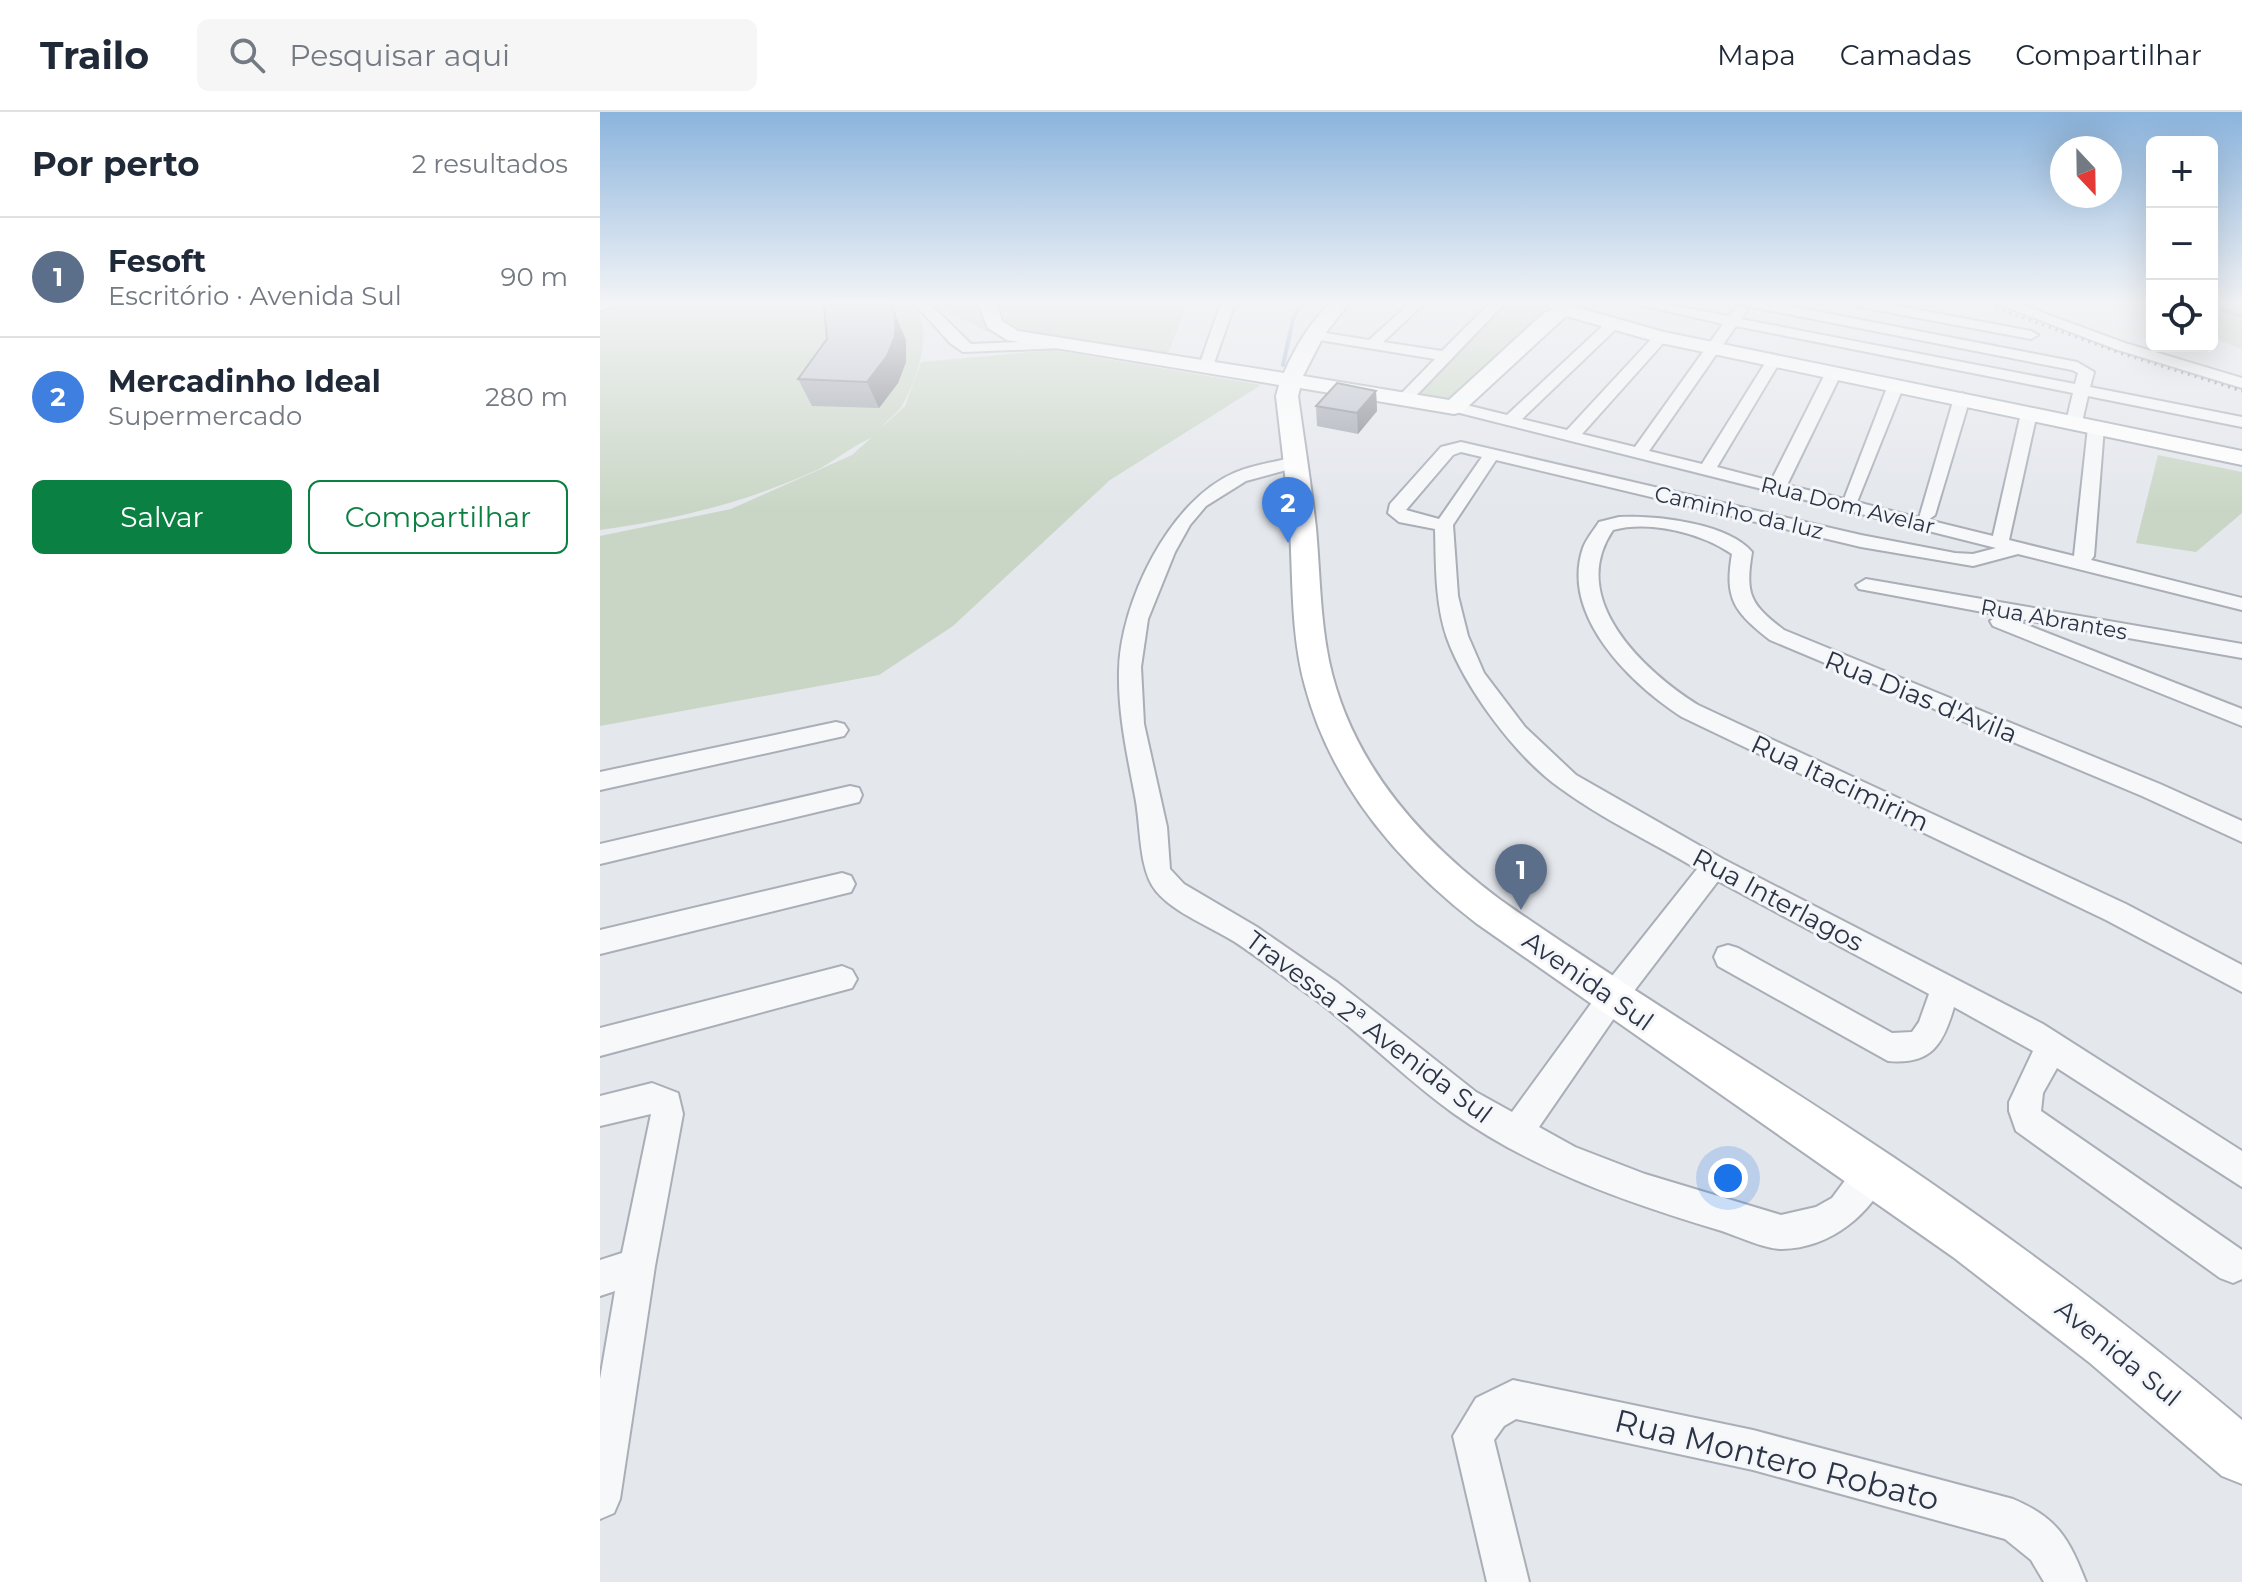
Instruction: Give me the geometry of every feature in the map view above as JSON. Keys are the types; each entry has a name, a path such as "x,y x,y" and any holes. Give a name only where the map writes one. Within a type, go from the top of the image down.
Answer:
{"street":[{"path":"1240,372 1454,407 1492,372"},
{"name":"Avenida Sul","path":"1295,372 1287,396 1304,549 1309,643 1320,687 1338,733 1371,791 1416,850 1486,910 1611,999 1873,1171 2036,1287 2173,1395 2242,1456"},
{"path":"1404,399 1429,372"},
{"path":"1511,421 1563,372"},
{"path":"1570,437 1630,372"},
{"path":"1640,452 1695,372"},
{"path":"1707,469 1767,372"},
{"path":"1777,487 1834,372 2242,458"},
{"path":"1852,498 1893,372"},
{"path":"1982,372 2242,422"},
{"path":"2084,556 2085,424 2082,391 2085,372"},
{"path":"2204,372 2242,383"},
{"path":"1926,515 1962,398"},
{"name":"Rua Dom Avelar","path":"1454,407 2242,604"},
{"path":"2002,536 2029,413"},
{"name":"Caminho da luz","path":"1444,525 1406,518 1397,513 1396,508 1447,451 1461,447 1861,541 1955,559 1973,560 2018,548"},
{"path":"1444,525 1493,453"},
{"name":"Travessa 2ª Avenida Sul","path":"1295,462 1240,477 1200,502 1182,523 1165,552 1138,619 1130,667 1132,724 1154,827 1157,870 1174,892 1259,943 1328,992 1465,1103 1565,1159 1645,1191 1781,1232 1821,1223 1844,1210 1873,1171"},
{"name":"Rua Itacimirim","path":"1657,522 1629,520 1606,526 1593,547 1588,578 1595,607 1608,632 1648,682 1690,711 1769,751 2116,912 2242,979"},
{"name":"Rua Dias d'Avila","path":"1657,522 1723,541 1740,550 1736,586 1741,602 1777,635 2151,790 2242,832"},
{"name":"Rua Interlagos","path":"1444,525 1448,596 1457,636 1474,675 1517,733 1567,781 1714,866 2032,1034 2242,1170"},
{"name":"Rua Abrantes","path":"1866,585 2242,651"},
{"path":"1948,599 2242,718"},
{"path":"2072,650 2083,624"},
{"path":"600,781 836,730"},
{"path":"600,854 850,795"},
{"path":"1516,1133 1611,999 1714,866"},
{"path":"600,942 842,884"},
{"path":"1728,957 1888,1047 1915,1048 1926,1040 1945,989"},
{"path":"600,1042 842,979"},
{"path":"2052,1048 2025,1099 2027,1120 2233,1265"},
{"path":"600,1111 643,1099 661,1100 667,1104 601,1486"},
{"path":"600,1278 637,1266"},
{"name":"Rua Montero Robato","path":"1508,1582 1473,1436 1490,1412 1513,1399 1753,1450 2013,1520 2037,1533 2045,1542 2053,1552 2065,1582"}],"green space":[{"path":"600,372 917,372 903,404 882,427 905,406 918,372 1181,372 1261,385 1110,480 953,626 879,675 600,726 600,536 731,509 852,455 871,438 819,469 766,491 684,515 600,530"},
{"path":"1437,372 1482,372 1448,403 1412,397"},
{"path":"2158,455 2242,472 2242,513 2196,552 2136,543"}],"building":[{"path":"803,372 875,372 867,382 798,379"},
{"path":"1337,383 1376,391 1357,413 1316,406"}],"railway":[{"path":"2180,372 2242,391"}],"place":[{"name":"Mercadinho Ideal","path":"1288,543"},
{"name":"Fesoft","path":"1521,910"}]}
